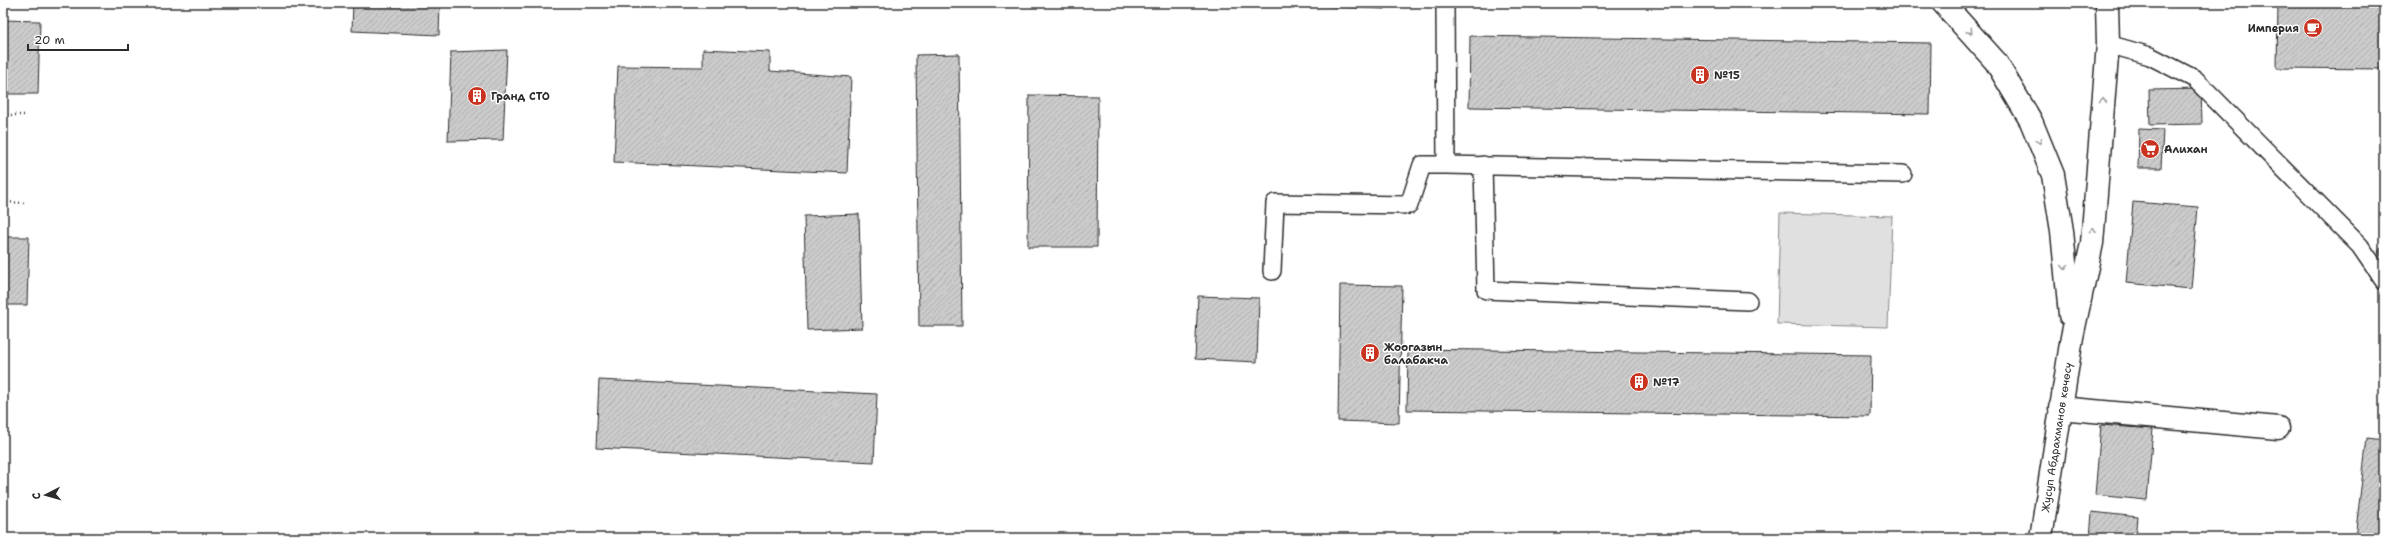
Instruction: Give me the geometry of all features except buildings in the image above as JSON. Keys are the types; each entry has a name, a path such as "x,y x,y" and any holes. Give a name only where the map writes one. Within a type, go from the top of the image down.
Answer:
{"street":[{"path":"1943,3 1996,62 2031,120 2052,175 2062,231 2072,337"},
{"path":"2072,337 2092,243 2108,44 2107,3"},
{"name":"Жусуп Абдрахманов көчөсү","path":"2041,538 2072,337"},
{"path":"2060,408 2278,428"}],"lane":[{"path":"1445,3 1446,165"},
{"path":"2108,44 2150,56 2195,79 2360,246 2384,281"},
{"path":"1272,271 1275,203 1409,205 1422,165 1903,174"},
{"path":"1483,165 1486,290 1748,301"}],"path":[{"path":"3,115 24,115"},
{"path":"3,202 26,203"}],"shaded area":[{"path":"1780,213 1892,216 1888,327 1777,324"}],"place":[{"name":"Империя","path":"2313,28"},
{"name":"№15","path":"1700,75"},
{"name":"Гранд СТО","path":"477,96"},
{"name":"Алихан","path":"2150,149"},
{"name":"Жоогазын балабакча","path":"1370,353"},
{"name":"№17","path":"1639,382"}]}
